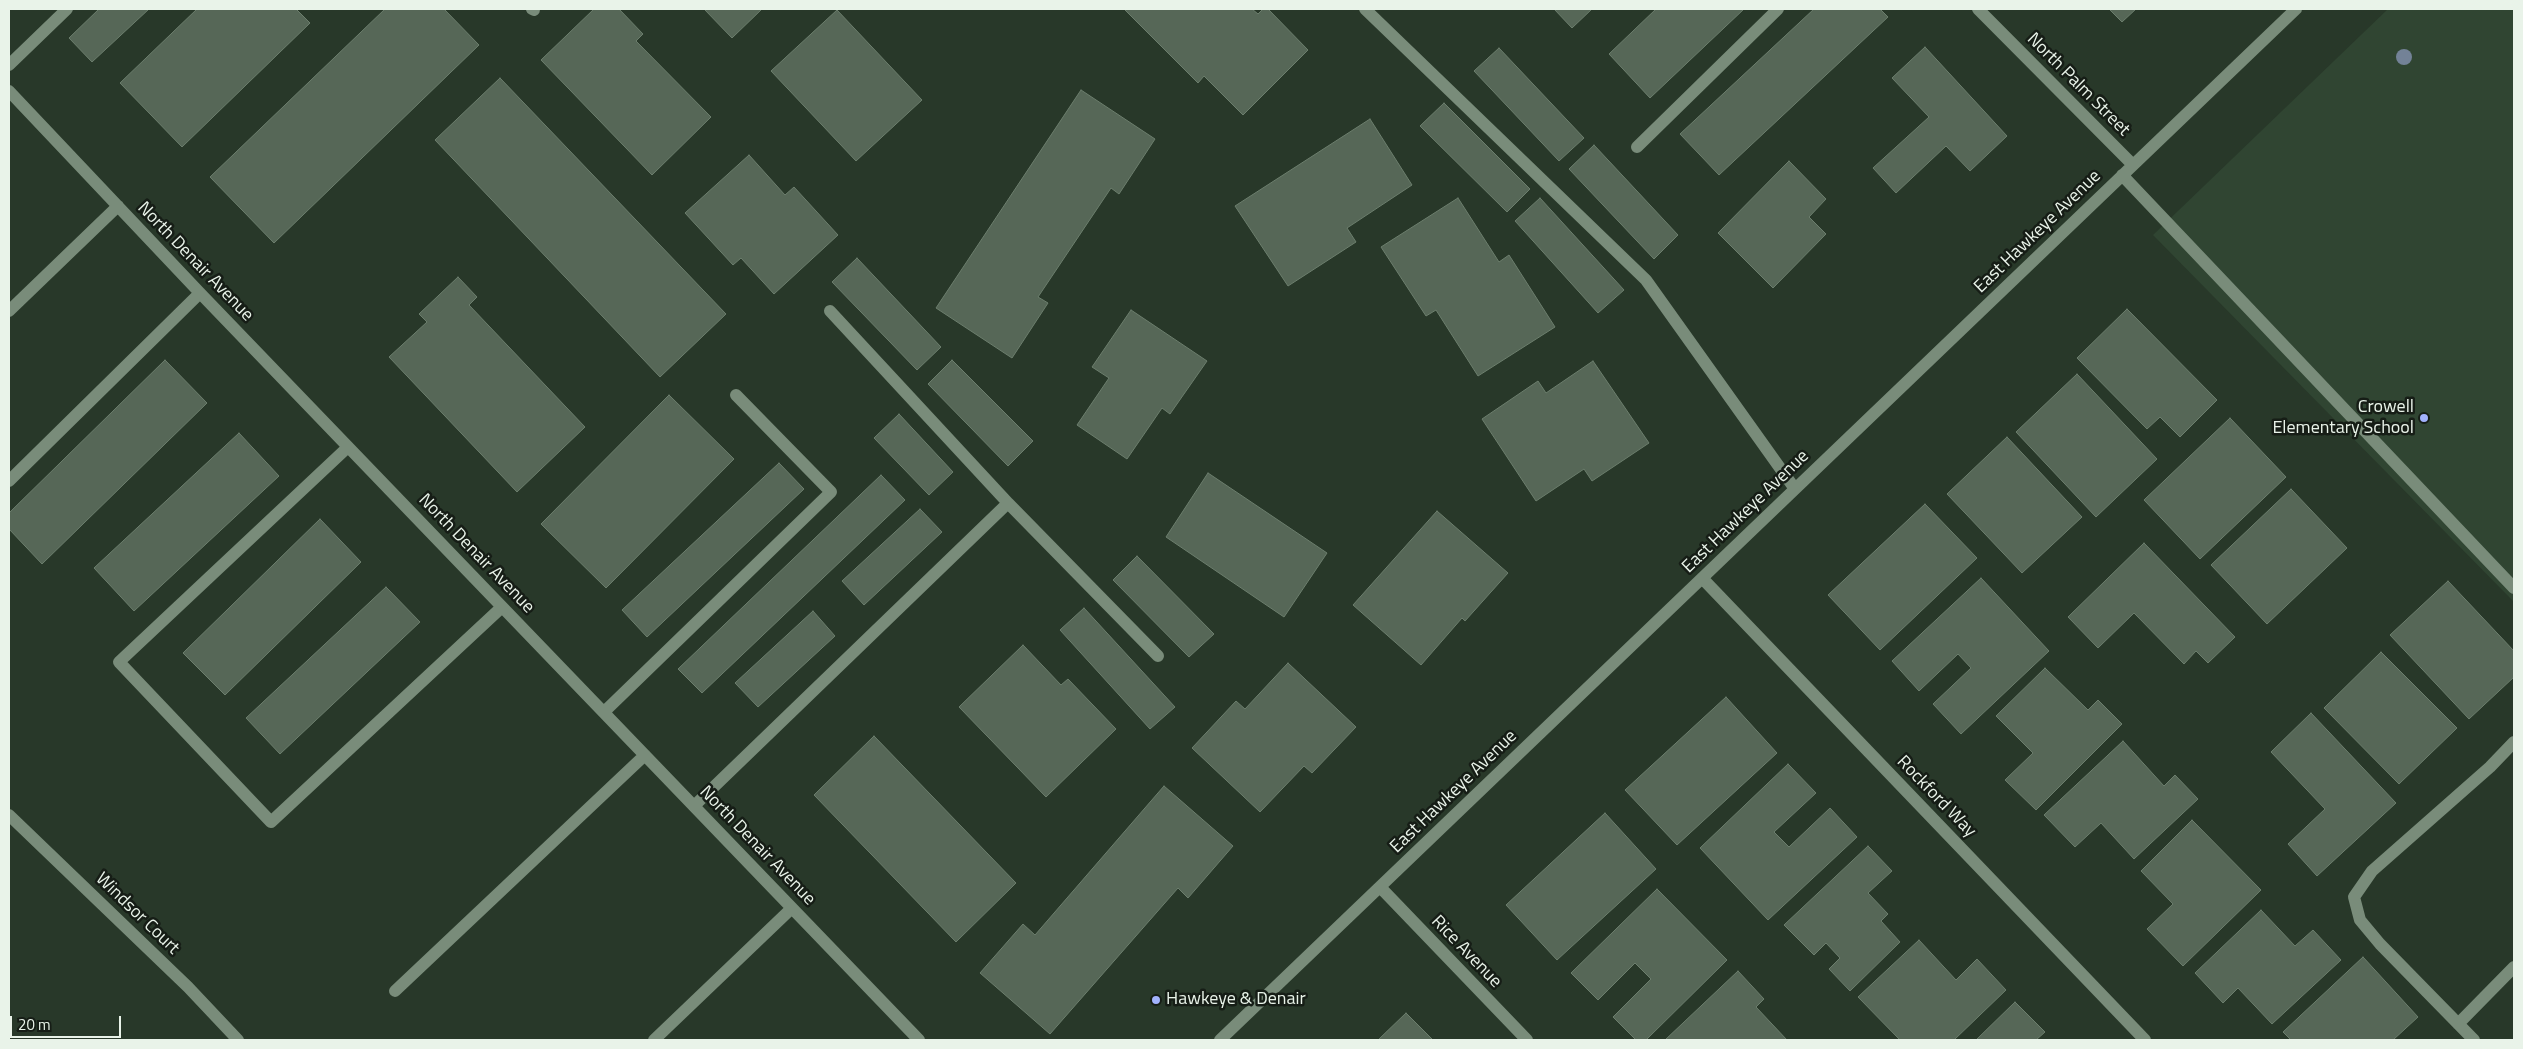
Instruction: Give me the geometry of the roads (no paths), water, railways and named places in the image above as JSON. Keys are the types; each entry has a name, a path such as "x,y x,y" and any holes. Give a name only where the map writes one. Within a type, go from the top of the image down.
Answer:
{"street":[{"path":"9,65 67,9"},
{"path":"1365,9 1646,280 1796,489"},
{"path":"1637,147 1778,9"},
{"name":"North Palm Street","path":"1978,9 2132,165"},
{"name":"East Hawkeye Avenue","path":"1220,1040 2296,9"},
{"name":"North Denair Avenue","path":"9,91 200,293 919,1040"},
{"path":"2122,176 2514,588"},
{"path":"9,311 118,206"},
{"path":"9,481 200,293"},
{"path":"830,311 1008,503 1158,656"},
{"path":"604,712 831,492 736,395"},
{"path":"348,447 119,662 264,815 271,822 502,607"},
{"path":"694,806 1008,503"},
{"name":"Rockford Way","path":"1702,578 2145,1040"},
{"path":"2474,1040 2380,944 2360,920 2354,897 2372,871 2490,767 2514,742"},
{"path":"396,992 645,755"},
{"name":"Windsor Court","path":"9,815 188,987 238,1040"},
{"name":"Rice Avenue","path":"1380,887 1527,1040"},
{"path":"654,1040 792,908"},
{"path":"2458,1024 2514,967"}],"place":[{"name":"Crowell Elementary School","path":"2424,418"},
{"name":"Hawkeye & Denair","path":"1156,1000"}]}
